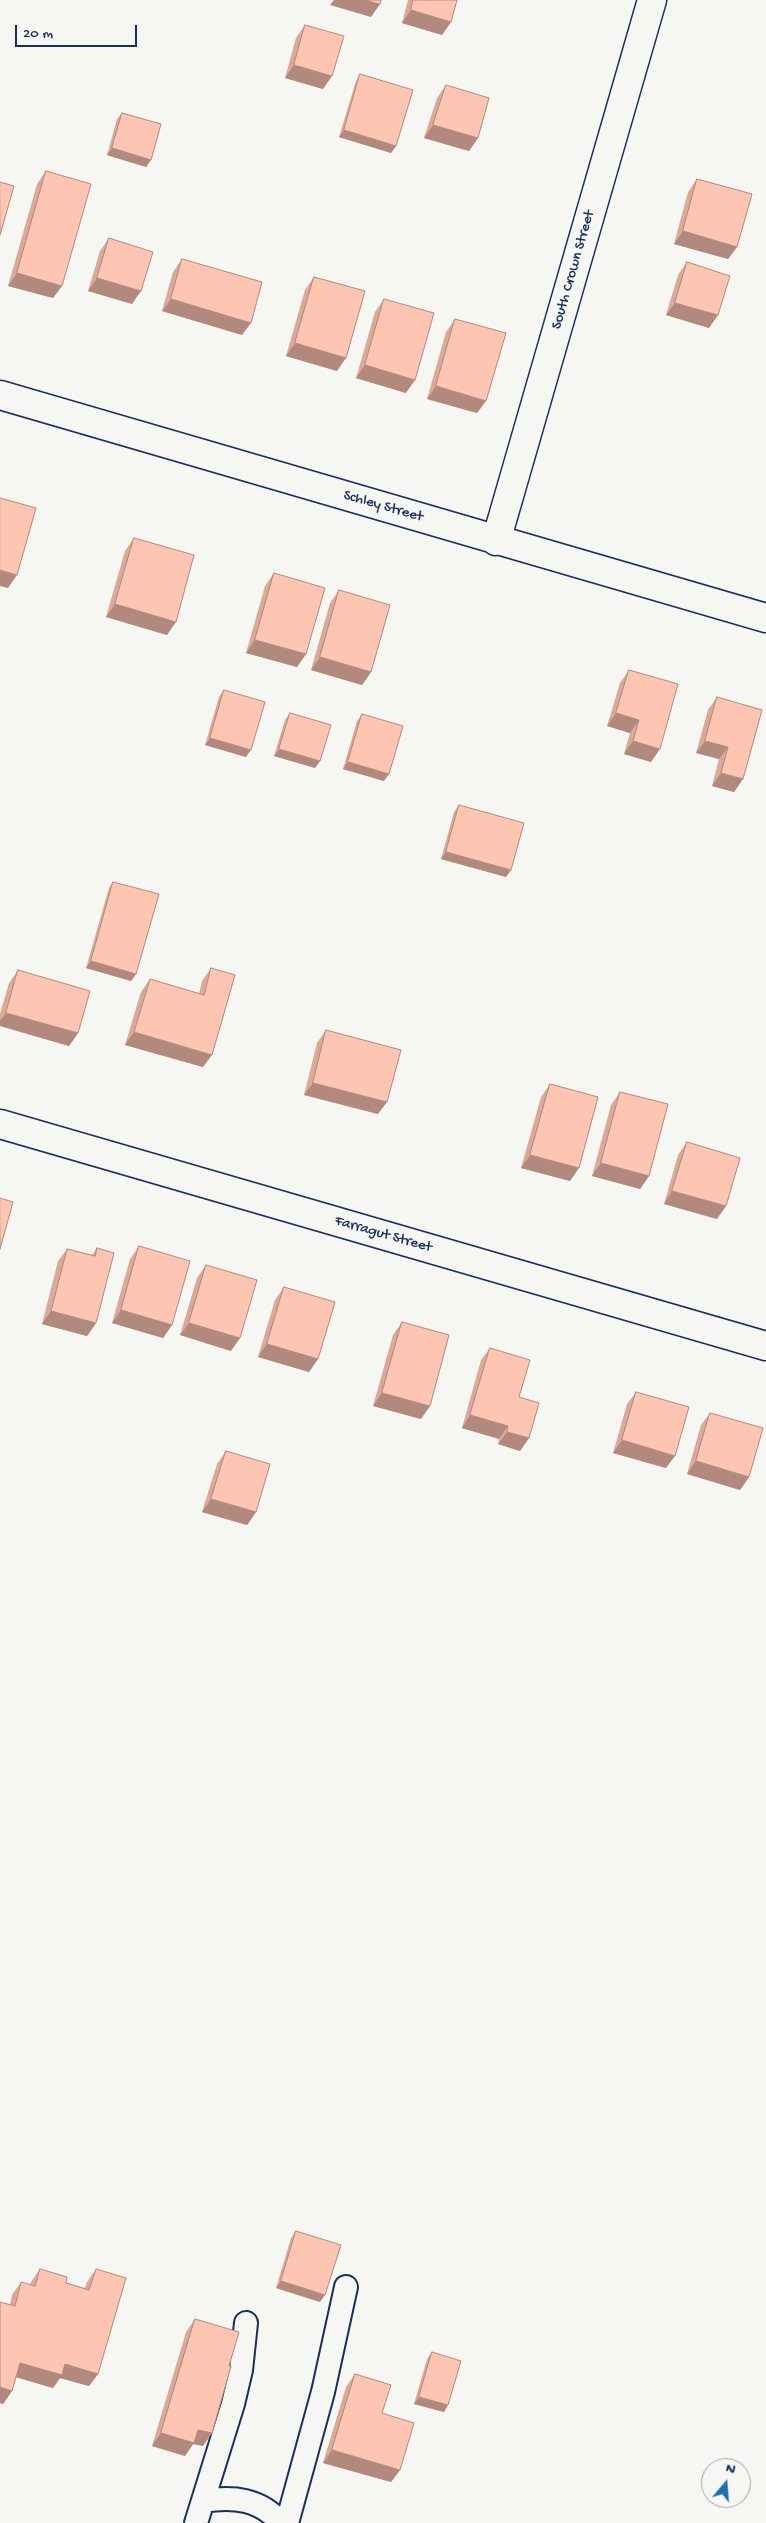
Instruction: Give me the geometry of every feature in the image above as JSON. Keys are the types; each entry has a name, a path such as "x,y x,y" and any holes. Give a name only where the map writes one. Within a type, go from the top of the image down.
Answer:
{"street":[{"name":"South Crown Street","path":"496,541 652,0"},
{"name":"Schley Street","path":"0,395 496,541 766,618"},
{"name":"Farragut Street","path":"0,1124 766,1346"}],"lane":[{"path":"287,2523 323,2392 346,2287"},
{"path":"196,2523 242,2370 246,2323"},
{"path":"203,2501 222,2498 244,2500 263,2506 281,2523"}],"building":[{"path":"365,0 381,0 380,4"},
{"path":"413,0 457,0 451,22 411,10"},
{"path":"305,25 344,36 332,76 294,65"},
{"path":"360,74 413,90 396,146 344,130"},
{"path":"446,85 489,98 478,138 433,125"},
{"path":"122,113 161,124 151,160 112,148"},
{"path":"46,171 91,184 62,286 17,273"},
{"path":"697,179 752,194 737,247 683,231"},
{"path":"0,182 14,186 0,235"},
{"path":"109,238 153,252 141,291 97,278"},
{"path":"182,259 262,282 251,323 171,299"},
{"path":"687,262 730,276 718,315 675,303"},
{"path":"314,277 365,291 346,358 295,343"},
{"path":"384,299 434,313 415,380 365,365"},
{"path":"455,319 506,333 486,401 436,386"},
{"path":"0,498 36,508 17,575 0,570"},
{"path":"134,538 194,555 176,622 115,604"},
{"path":"274,573 325,588 306,654 255,640"},
{"path":"339,590 390,605 371,672 320,657"},
{"path":"629,670 678,684 660,749 633,741 639,720 616,713"},
{"path":"224,690 265,702 251,750 210,738"},
{"path":"717,697 762,710 743,779 721,773 728,747 705,741"},
{"path":"290,713 331,725 320,761 279,749"},
{"path":"362,714 403,726 389,774 348,762"},
{"path":"459,805 524,823 511,870 446,852"},
{"path":"113,882 159,894 136,974 91,961"},
{"path":"211,968 235,975 212,1055 134,1032 150,979 204,995"},
{"path":"18,970 90,991 78,1033 6,1013"},
{"path":"326,1030 401,1050 387,1102 313,1083"},
{"path":"550,1084 598,1097 579,1168 530,1155"},
{"path":"620,1092 668,1104 649,1176 601,1163"},
{"path":"687,1142 740,1158 726,1206 672,1191"},
{"path":"0,1198 13,1202 0,1249"},
{"path":"139,1246 190,1261 172,1325 121,1310"},
{"path":"97,1248 114,1253 96,1323 51,1311 67,1249 95,1256"},
{"path":"206,1265 257,1280 240,1338 189,1323"},
{"path":"284,1287 335,1302 318,1359 267,1344"},
{"path":"402,1322 449,1335 430,1406 382,1393"},
{"path":"490,1348 530,1360 519,1397 539,1403 529,1438 507,1432 508,1426 470,1415"},
{"path":"636,1392 689,1407 675,1456 622,1440"},
{"path":"710,1413 763,1428 749,1477 696,1461"},
{"path":"226,1451 270,1464 256,1512 211,1499"},
{"path":"296,2231 341,2245 325,2295 281,2281"},
{"path":"40,2269 67,2277 66,2283 89,2290 96,2269 126,2278 98,2374 65,2364 62,2375 20,2363 12,2391 0,2387 0,2302 15,2306 21,2282 35,2286"},
{"path":"195,2319 239,2332 212,2433 198,2430 194,2443 161,2433"},
{"path":"432,2352 461,2361 448,2405 419,2397"},
{"path":"355,2374 391,2385 382,2413 414,2423 400,2470 332,2450"}]}
